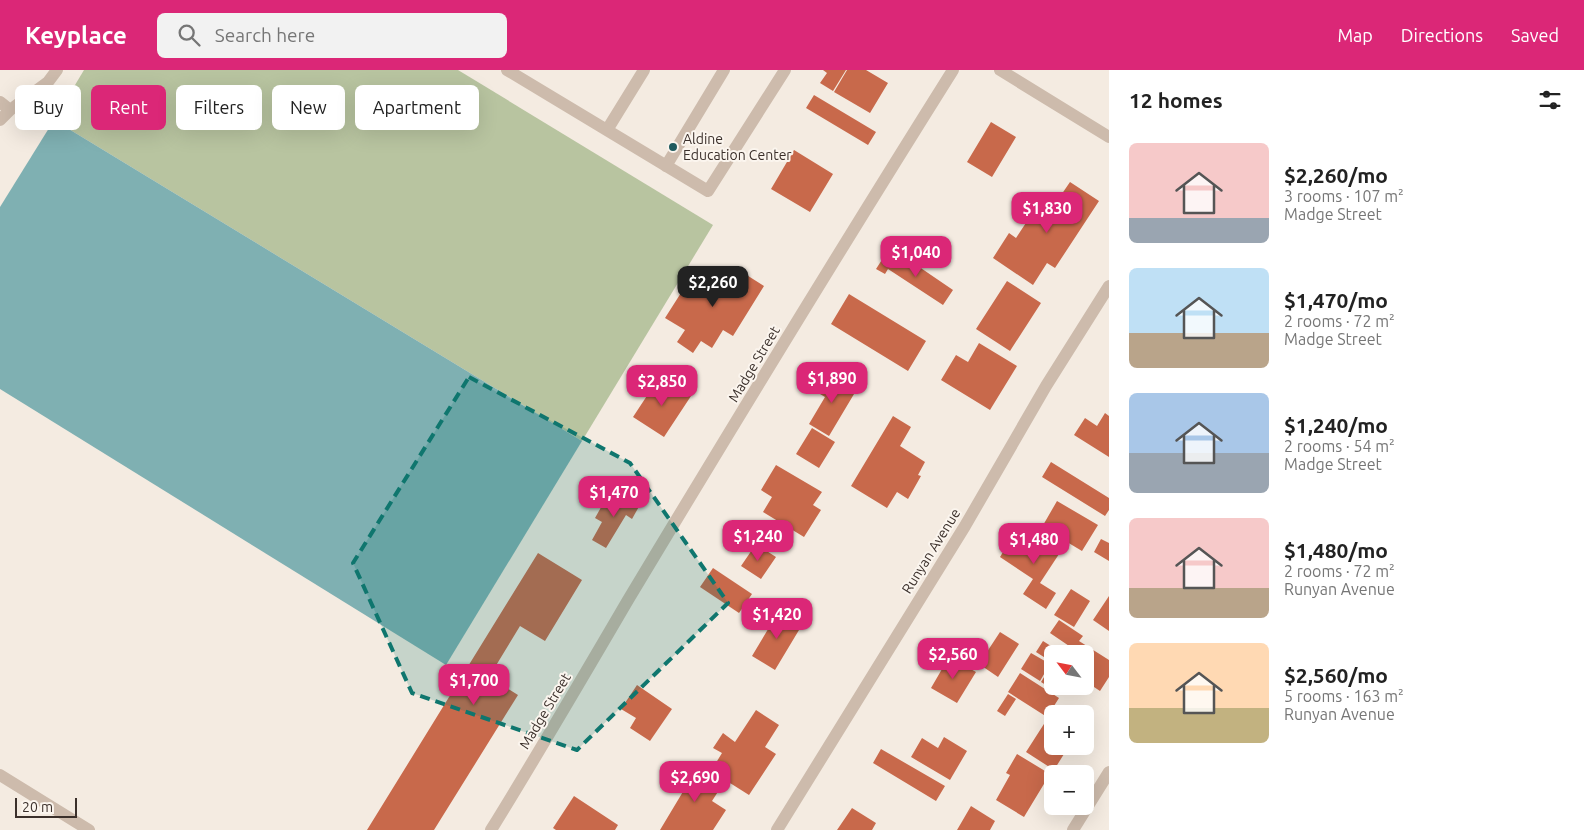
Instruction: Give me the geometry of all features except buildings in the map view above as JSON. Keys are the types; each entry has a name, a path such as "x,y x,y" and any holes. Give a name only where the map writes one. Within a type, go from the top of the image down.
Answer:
{"street":[{"path":"0,120 5,106 48,82 57,70"},
{"path":"507,70 708,192 785,70"},
{"path":"607,130 644,70"},
{"path":"666,166 724,70"},
{"name":"Madge Street","path":"491,830 706,472 875,194 953,70"},
{"path":"1000,70 1109,137"},
{"name":"Runyan Avenue","path":"777,830 965,526 1046,386 1109,286"},
{"path":"1073,830 1109,772"},
{"path":"0,776 89,830"}],"highlighted area":[{"path":"469,377 630,463 728,603 577,750 412,693 353,563"}],"green space":[{"path":"84,70 458,70 713,225 582,441 70,130 81,130 81,85 75,85"}],"water":[{"path":"48,130 70,130 582,441 446,665 0,389 0,207"}],"place":[{"name":"Aldine Education Center","path":"673,147"}]}
